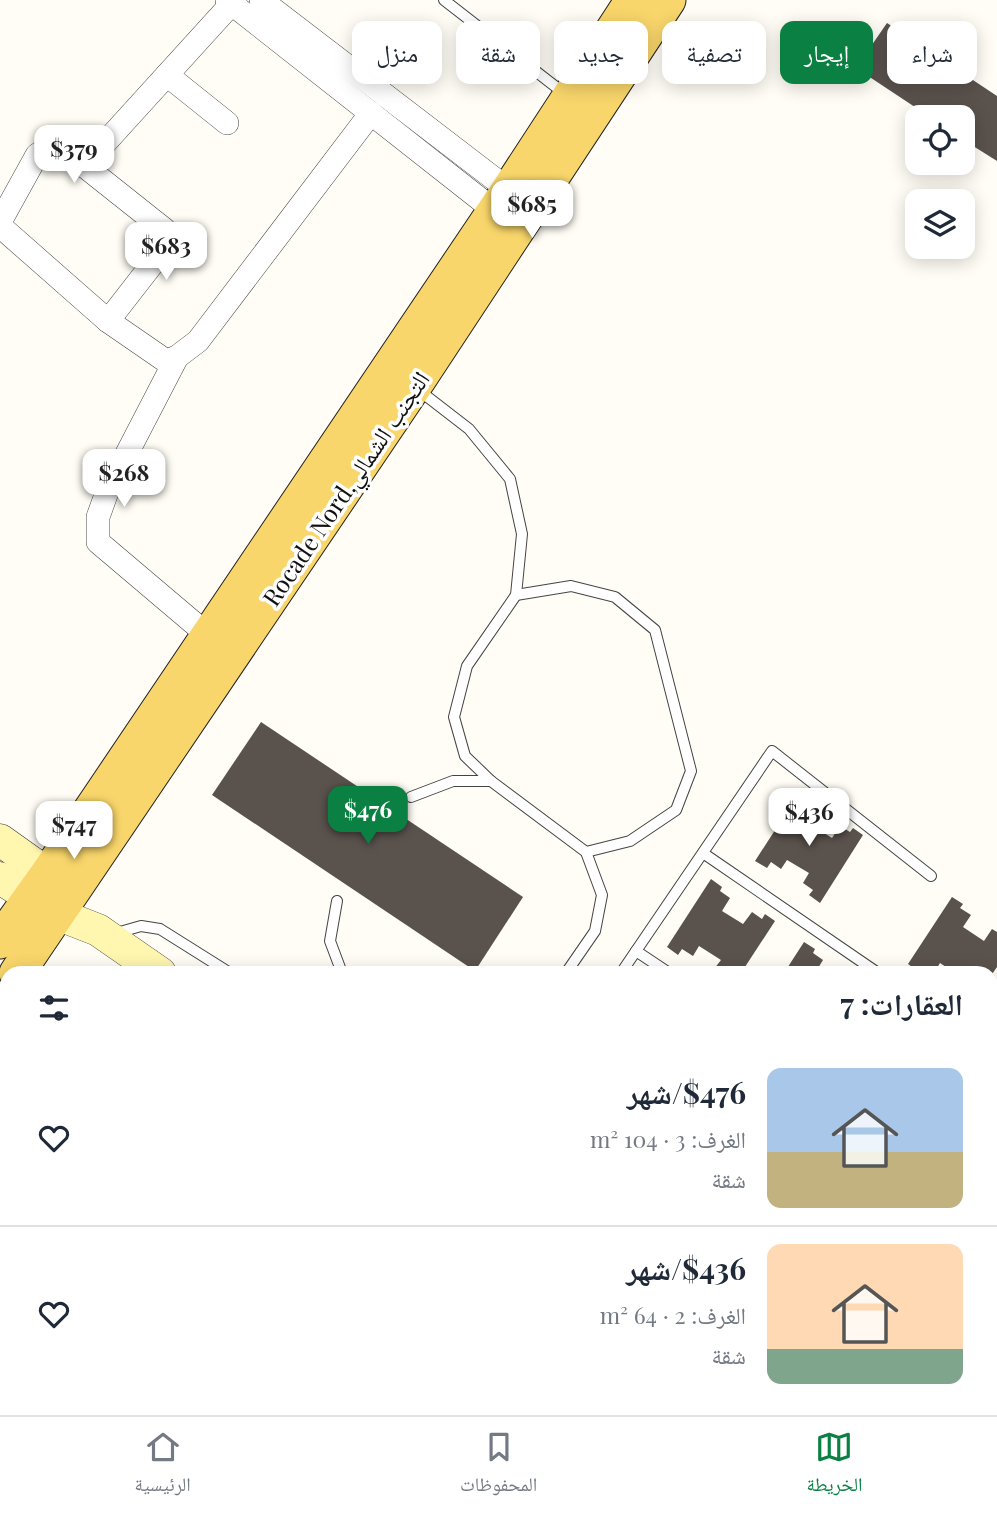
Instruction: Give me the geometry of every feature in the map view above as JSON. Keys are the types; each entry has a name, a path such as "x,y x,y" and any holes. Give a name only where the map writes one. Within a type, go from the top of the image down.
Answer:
{"main road":[{"name":"Rocade Nord,التجنب الشمالي","path":"0,942 52,894 414,386 570,98 633,0"},
{"name":"Rocade Nord,التجنب الشمالي","path":"21,966 52,894 209,636 510,207 668,0"}],"street":[{"path":"261,0 510,207"},
{"path":"84,166 232,1 371,113 510,207"},
{"path":"167,75 228,123"},
{"path":"108,321 164,249 168,240 165,230 63,149 51,146 37,155 2,216 108,321 166,360 177,357 198,341 371,113"},
{"path":"177,357 107,492 98,517 98,542 209,636"},
{"path":"0,840 52,894 150,966"},
{"path":"0,878 52,894"}],"lane":[{"path":"444,0 570,98"},
{"path":"414,386 469,429 510,479 522,534 516,595 467,666 454,717 465,756 491,781 586,852 602,895 595,931 571,966"},
{"path":"516,595 571,586 615,597 655,629 691,771 676,810 630,841 586,852"},
{"path":"626,966 772,751 931,876"},
{"path":"411,797 453,781 491,781"},
{"path":"702,853 868,966"},
{"path":"337,901 330,941 339,966"},
{"path":"103,933 149,925 170,934 219,966"},
{"path":"636,951 658,966"}],"building":[{"path":"887,23 887,84 977,83 997,96 997,161 975,147 975,105 912,105 873,79 873,43"},
{"path":"261,722 523,897 478,966 468,966 212,795"},
{"path":"799,793 810,801 808,805 818,812 810,824 832,838 840,826 850,832 853,828 863,835 820,903 809,895 813,890 803,883 809,873 787,860 781,869 771,862 767,868 755,861"},
{"path":"711,879 722,887 720,891 730,898 722,911 743,924 752,912 762,919 765,914 775,921 746,966 716,966 721,960 699,946 693,956 682,949 678,955 667,947"},
{"path":"952,897 963,904 960,908 971,915 963,927 984,941 992,929 997,932 997,966 908,964"},
{"path":"804,942 815,949 813,953 823,960 819,966 789,966"}]}
